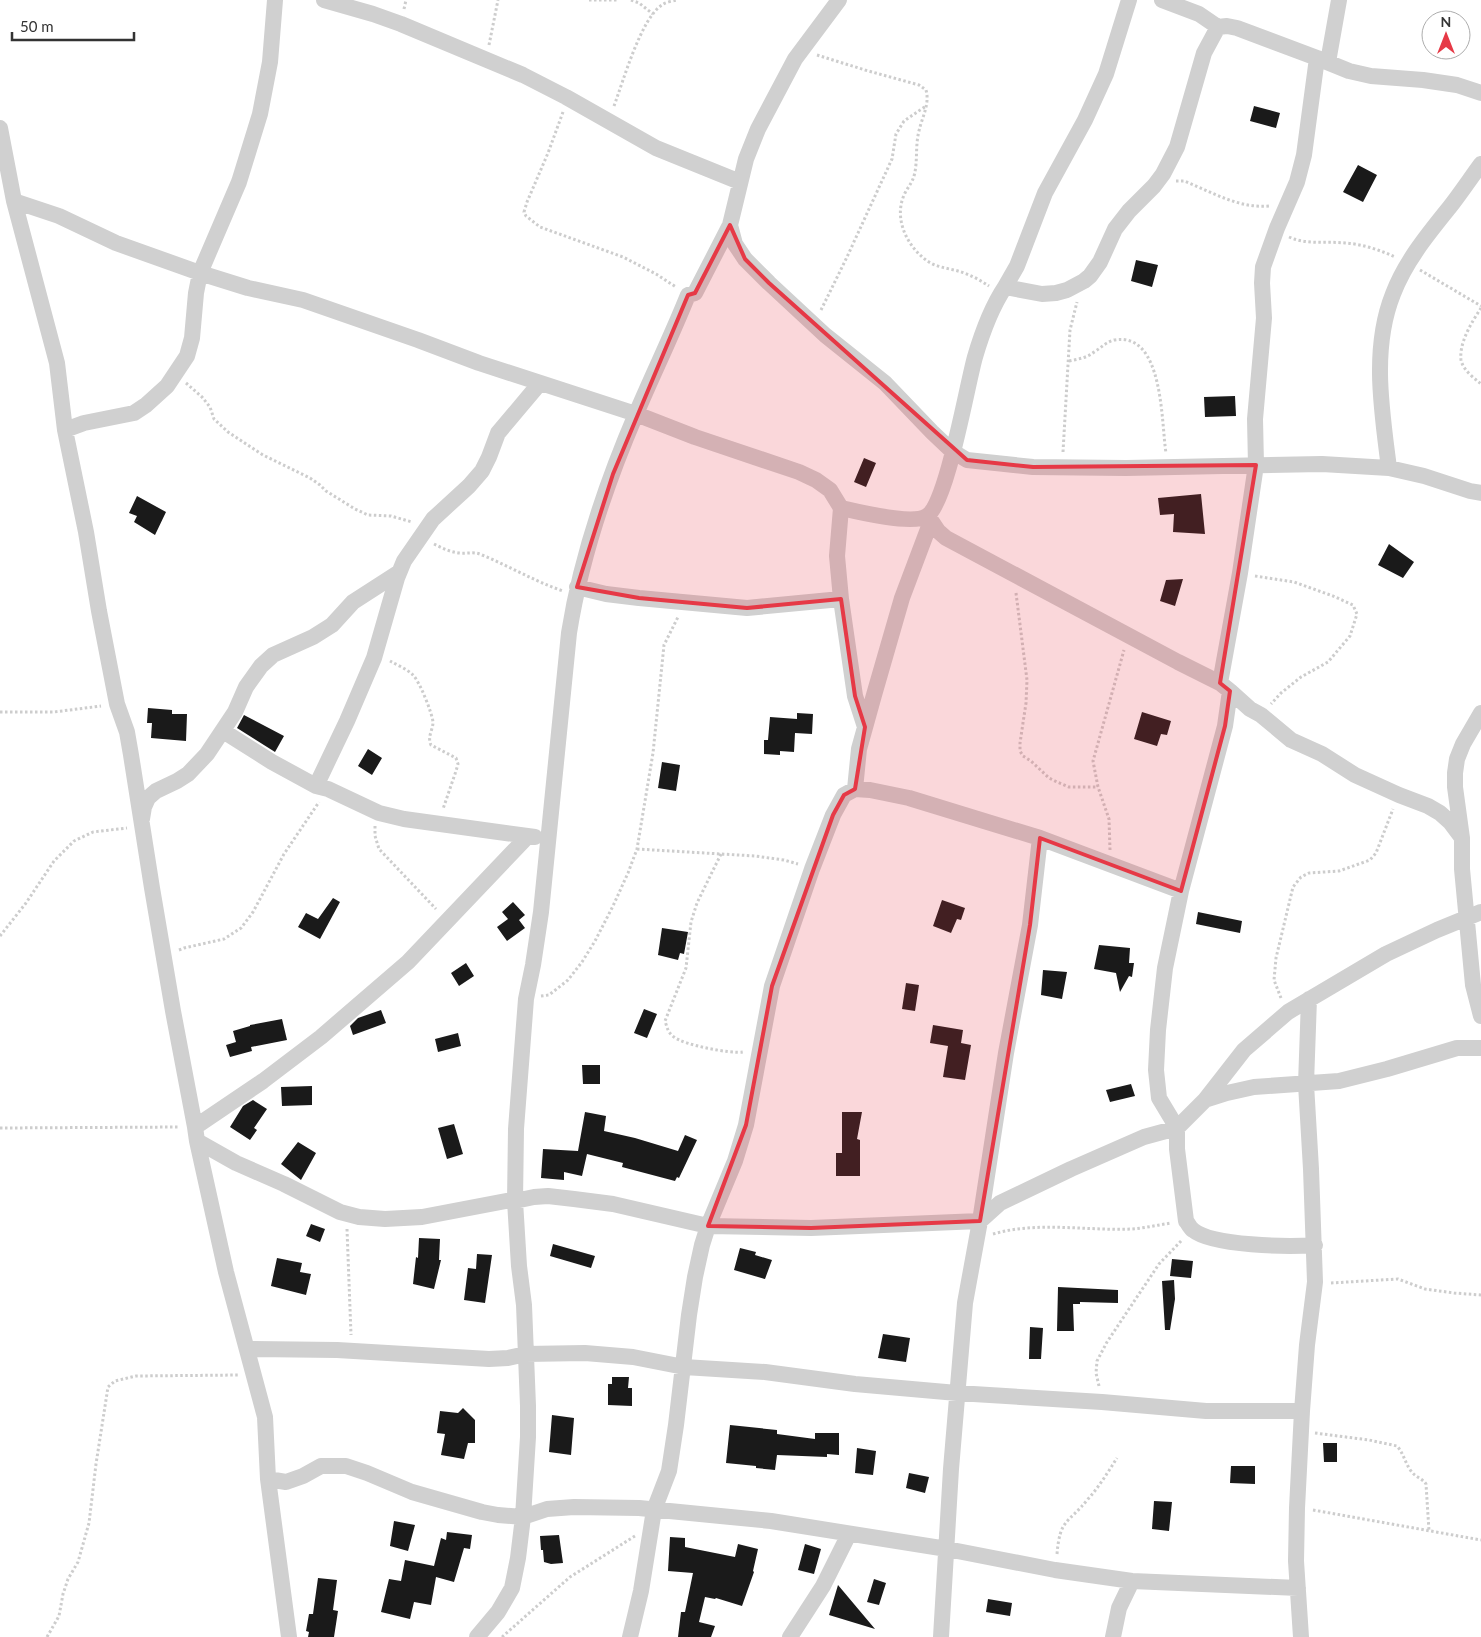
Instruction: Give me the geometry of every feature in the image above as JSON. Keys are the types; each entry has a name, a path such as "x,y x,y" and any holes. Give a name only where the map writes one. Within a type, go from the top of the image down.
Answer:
{"street":[{"path":"65,430 84,423 134,413 160,393 187,356 192,338 200,272 239,182 266,85 270,62 274,0"},
{"path":"324,0 382,18 523,75 656,148 740,182"},
{"path":"476,1637 498,1612 512,1588 523,1517 528,1437 524,1305 519,1266 515,1202 516,1129 526,999 541,912 569,633 577,591 597,516 636,414 688,295 695,293 730,225 746,159 758,129 795,59 839,0"},
{"path":"855,790 859,749 865,727 902,598 929,518 945,481 975,356 993,306 1017,266 1045,193 1085,120 1106,74 1129,0"},
{"path":"1162,0 1199,14 1218,27 1237,28 1349,71 1371,76 1457,85 1481,93"},
{"path":"1315,1245 1291,1246 1241,1243 1210,1237 1189,1225 1177,1149 1177,1128 1160,1098 1156,1070 1158,1030 1165,968 1181,891 1225,726 1225,687 1256,465 1255,419 1264,318 1262,267 1286,204 1297,182 1322,60 1339,0"},
{"path":"1003,290 1042,294 1067,290 1084,281 1100,262 1114,229 1154,186 1163,174 1177,147 1204,53 1218,27"},
{"path":"0,128 14,201 57,363 65,430 86,532 117,704 127,732 141,826 196,1134 226,1272 265,1417 268,1479 289,1637"},
{"path":"1389,468 1379,366 1386,317 1393,294 1409,264 1429,233 1481,164"},
{"path":"14,201 58,216 116,243 248,288 303,300 479,363 636,414 695,437 799,472 816,480 830,490 841,508 837,556 841,599 855,696 865,727"},
{"path":"730,225 736,244 746,259 825,335 885,383 952,451 967,460 993,464 1062,468 1322,464 1389,468 1481,493"},
{"path":"322,788 374,658 398,573 433,519 469,486 482,471 498,433 540,383"},
{"path":"841,508 899,519 929,518"},
{"path":"929,518 938,531 946,538 1225,687 1291,740 1322,754 1355,775 1440,813 1450,822 1462,838"},
{"path":"141,826 144,807 148,798 156,791 177,781 196,766 207,754 235,712 246,687 261,666 273,655 313,637 332,625 353,602 398,573"},
{"path":"577,591 747,608 841,599"},
{"path":"1481,713 1463,744 1457,759 1455,773 1462,838 1462,869 1474,915 1473,985 1481,1016"},
{"path":"223,731 272,762 322,788 375,811 404,819 547,840"},
{"path":"630,1637 641,1591 653,1517 669,1471 695,1277 708,1226 735,1161 746,1125 772,986 812,869 833,815 844,795 855,790 870,790 909,798 1040,838 1181,891"},
{"path":"196,1134 321,1037 408,962 528,836"},
{"path":"941,1637 957,1393 965,1303 980,1221 1006,1053 1030,926 1040,838"},
{"path":"196,1134 236,1163 347,1214 359,1217 385,1219 422,1217 506,1201 515,1202 534,1197 548,1196 613,1204 708,1226 811,1228 980,1221 1000,1203 1071,1169 1144,1137 1177,1128 1205,1100 1244,1050 1288,1012 1386,954 1474,915"},
{"path":"1301,1637 1296,1560 1298,1508 1302,1411 1307,1345 1315,1282 1315,1245 1306,1084 1308,999"},
{"path":"1205,1100 1254,1087 1339,1081 1457,1048 1481,1048"},
{"path":"248,1349 337,1350 489,1359 508,1358 526,1354 585,1353 634,1357 684,1366 765,1372 855,1384 957,1393 1206,1410 1302,1411"},
{"path":"268,1479 286,1482 303,1476 321,1466 346,1466 412,1492 482,1512 523,1517 547,1509 613,1507 653,1517 771,1521 1055,1570 1132,1581 1298,1588"},
{"path":"790,1637 823,1586 849,1534"},
{"path":"1113,1637 1119,1608 1132,1581"}],"path":[{"path":"486,60 498,0"},
{"path":"589,0 619,0"},
{"path":"631,0 639,3 654,14"},
{"path":"608,122 650,17 662,5 677,0"},
{"path":"802,50 919,85 926,90 928,97 919,130 915,174 905,193 899,217 906,238 927,261 942,268 958,271 1003,290"},
{"path":"566,97 557,130 527,202 524,212 526,216 540,227 623,257 656,274 688,295"},
{"path":"813,324 838,277 892,159 896,134 904,121 926,106"},
{"path":"1154,186 1168,180 1184,181 1240,204 1258,207 1286,204"},
{"path":"1277,228 1294,239 1322,244 1344,243 1387,254 1409,264 1481,307 1462,346 1461,361 1470,375 1481,384"},
{"path":"1062,468 1070,330 1084,281"},
{"path":"1069,361 1086,357 1114,340 1132,342 1144,351 1150,360 1159,390 1167,467"},
{"path":"175,374 202,398 210,408 214,419 228,432 263,456 310,478 342,502 368,515 391,516 406,520 423,534 453,552 475,552 543,584 577,591"},
{"path":"1010,571 1017,601 1027,680 1020,751 1023,756 1049,778 1069,786 1098,787"},
{"path":"1240,573 1294,582 1333,596 1353,606 1357,614 1350,636 1328,662 1287,687 1261,715"},
{"path":"526,999 549,995 568,980 582,962 594,941 628,873 637,849 653,753 664,645 675,621 689,603"},
{"path":"1110,864 1109,819 1098,787 1093,761 1128,635"},
{"path":"374,658 390,662 415,677 433,723 429,742 431,745 456,758 458,764 439,824"},
{"path":"0,712 54,712 117,704"},
{"path":"164,956 184,948 224,940 241,928 253,912 322,788"},
{"path":"1288,1012 1278,993 1274,980 1276,958 1293,887 1301,877 1308,873 1339,872 1370,860 1376,853 1399,795"},
{"path":"375,811 375,836 379,848 448,920"},
{"path":"0,936 26,903 54,861 74,841 93,832 141,826"},
{"path":"637,849 755,856 784,860 812,869"},
{"path":"721,854 697,903 690,928 686,968 665,1021 667,1030 675,1038 689,1043 739,1053 760,1046"},
{"path":"0,1128 196,1134"},
{"path":"337,1350 346,1343 350,1337 351,1330 346,1244 347,1214"},
{"path":"974,1252 987,1236 1006,1230 1046,1228 1132,1229 1189,1225"},
{"path":"1102,1402 1096,1373 1098,1361 1107,1342 1159,1264 1189,1225"},
{"path":"1315,1282 1398,1279 1425,1289 1481,1295"},
{"path":"47,1637 58,1616 68,1579 78,1562 89,1523 108,1387 114,1381 136,1376 255,1376"},
{"path":"1302,1431 1369,1440 1397,1446 1405,1457 1411,1472 1424,1480 1426,1484 1429,1531"},
{"path":"1055,1570 1058,1538 1064,1524 1090,1497 1117,1458"},
{"path":"1298,1508 1481,1540"},
{"path":"502,1637 570,1577 653,1517"}],"highlighted area":[{"path":"730,225 745,259 769,283 967,460 1033,467 1256,465 1220,683 1230,691 1225,726 1181,891 1040,838 1030,925 980,1221 811,1228 708,1226 746,1125 772,986 833,815 844,795 855,789 865,727 855,696 841,599 747,608 639,598 577,587 613,474 688,295 695,293"}],"building":[{"path":"1254,106 1280,113 1276,128 1250,121"},
{"path":"1358,165 1377,175 1363,202 1343,192"},
{"path":"1136,260 1158,265 1152,287 1131,281"},
{"path":"1235,396 1236,416 1205,417 1204,397"},
{"path":"864,458 876,463 866,487 854,482"},
{"path":"1201,494 1205,534 1173,532 1174,514 1160,515 1158,498"},
{"path":"137,496 166,512 155,535 134,522 137,516 129,513"},
{"path":"1389,544 1414,562 1403,578 1378,565"},
{"path":"1183,579 1175,606 1160,601 1166,580"},
{"path":"148,708 172,710 172,714 187,714 186,741 151,738 152,723 147,723"},
{"path":"1142,712 1171,721 1167,735 1161,734 1157,746 1134,739"},
{"path":"797,713 813,714 812,734 795,733 794,752 780,751 780,755 764,754 764,740 768,740 770,717 797,719"},
{"path":"244,715 284,736 275,752 237,728"},
{"path":"368,749 382,758 372,775 358,766"},
{"path":"662,762 680,765 676,791 658,788"},
{"path":"333,898 340,902 320,939 298,927 306,913 318,919"},
{"path":"942,900 965,908 961,920 957,919 951,933 933,926"},
{"path":"513,902 525,915 519,920 525,928 507,941 497,927 508,919 502,912"},
{"path":"1198,912 1242,921 1240,933 1196,924"},
{"path":"662,928 688,932 684,954 680,953 678,960 658,955"},
{"path":"1099,945 1130,948 1129,963 1134,963 1132,977 1129,976 1120,992 1116,973 1094,969"},
{"path":"466,963 474,976 459,986 451,973"},
{"path":"1043,970 1067,972 1062,999 1041,995"},
{"path":"906,983 919,985 915,1011 902,1009"},
{"path":"644,1009 657,1014 647,1038 634,1033"},
{"path":"381,1010 386,1023 353,1035 350,1026 358,1018"},
{"path":"282,1019 287,1040 251,1047 252,1051 230,1057 226,1045 236,1042 233,1031 250,1025"},
{"path":"933,1025 963,1030 961,1043 971,1045 965,1080 943,1077 948,1046 930,1043"},
{"path":"458,1033 461,1046 438,1052 435,1039"},
{"path":"582,1065 600,1065 600,1084 583,1084"},
{"path":"1131,1084 1135,1096 1110,1102 1106,1090"},
{"path":"312,1086 312,1105 282,1106 281,1087"},
{"path":"253,1100 267,1109 254,1128 257,1130 250,1140 230,1127 243,1106"},
{"path":"585,1112 606,1116 604,1131 678,1151 685,1135 697,1140 679,1178 677,1177 675,1181 622,1167 623,1163 587,1154 582,1176 564,1172 564,1180 541,1178 543,1149 578,1151"},
{"path":"842,1112 862,1112 857,1139 860,1140 860,1176 836,1176 836,1153 842,1153"},
{"path":"454,1124 463,1154 447,1159 438,1128"},
{"path":"298,1142 316,1153 301,1180 281,1164"},
{"path":"311,1224 325,1229 320,1242 306,1236"},
{"path":"419,1238 440,1239 439,1260 441,1260 434,1289 413,1284 416,1257 418,1258"},
{"path":"553,1244 595,1256 591,1268 550,1256"},
{"path":"740,1248 756,1252 755,1255 772,1260 765,1279 734,1270"},
{"path":"477,1254 492,1255 485,1303 464,1300 468,1268 476,1269"},
{"path":"277,1258 302,1263 300,1272 311,1274 306,1295 271,1286"},
{"path":"1172,1259 1193,1261 1191,1278 1170,1276"},
{"path":"1174,1280 1175,1299 1170,1330 1165,1330 1162,1281"},
{"path":"1058,1287 1118,1290 1118,1303 1080,1302 1080,1304 1073,1304 1074,1331 1057,1331"},
{"path":"1030,1327 1043,1328 1041,1359 1029,1359"},
{"path":"883,1334 910,1338 906,1362 878,1358"},
{"path":"612,1377 629,1377 628,1388 632,1388 632,1406 608,1405 608,1384 612,1384"},
{"path":"463,1408 475,1420 475,1443 468,1443 464,1459 441,1455 445,1434 437,1433 440,1411 458,1413"},
{"path":"552,1415 574,1418 571,1455 549,1452"},
{"path":"730,1425 777,1430 777,1434 815,1439 815,1433 839,1433 839,1455 827,1454 827,1457 777,1455 775,1470 726,1463"},
{"path":"1323,1443 1337,1443 1337,1462 1324,1462"},
{"path":"857,1448 876,1451 873,1475 855,1473"},
{"path":"1231,1466 1255,1466 1255,1484 1230,1483"},
{"path":"909,1473 929,1477 925,1493 906,1488"},
{"path":"1154,1501 1172,1502 1169,1531 1152,1529"},
{"path":"394,1521 415,1525 408,1551 390,1546"},
{"path":"447,1532 472,1535 470,1549 464,1548 454,1582 436,1577 431,1605 414,1602 410,1619 381,1612 389,1579 401,1581 405,1560 434,1566 441,1538 446,1540"},
{"path":"559,1535 563,1563 551,1564 544,1562 540,1536"},
{"path":"670,1537 685,1538 685,1547 735,1557 738,1544 758,1549 754,1572 742,1606 716,1598 705,1597 699,1622 715,1626 711,1637 678,1637 681,1612 685,1612 693,1573 668,1571"},
{"path":"805,1544 821,1549 814,1574 798,1570"},
{"path":"318,1578 337,1580 333,1610 338,1611 334,1637 308,1637 309,1632 306,1631 309,1614 313,1614"},
{"path":"874,1579 886,1583 879,1605 867,1602"},
{"path":"838,1585 875,1629 829,1615"},
{"path":"988,1599 1012,1603 1010,1616 986,1612"}]}
